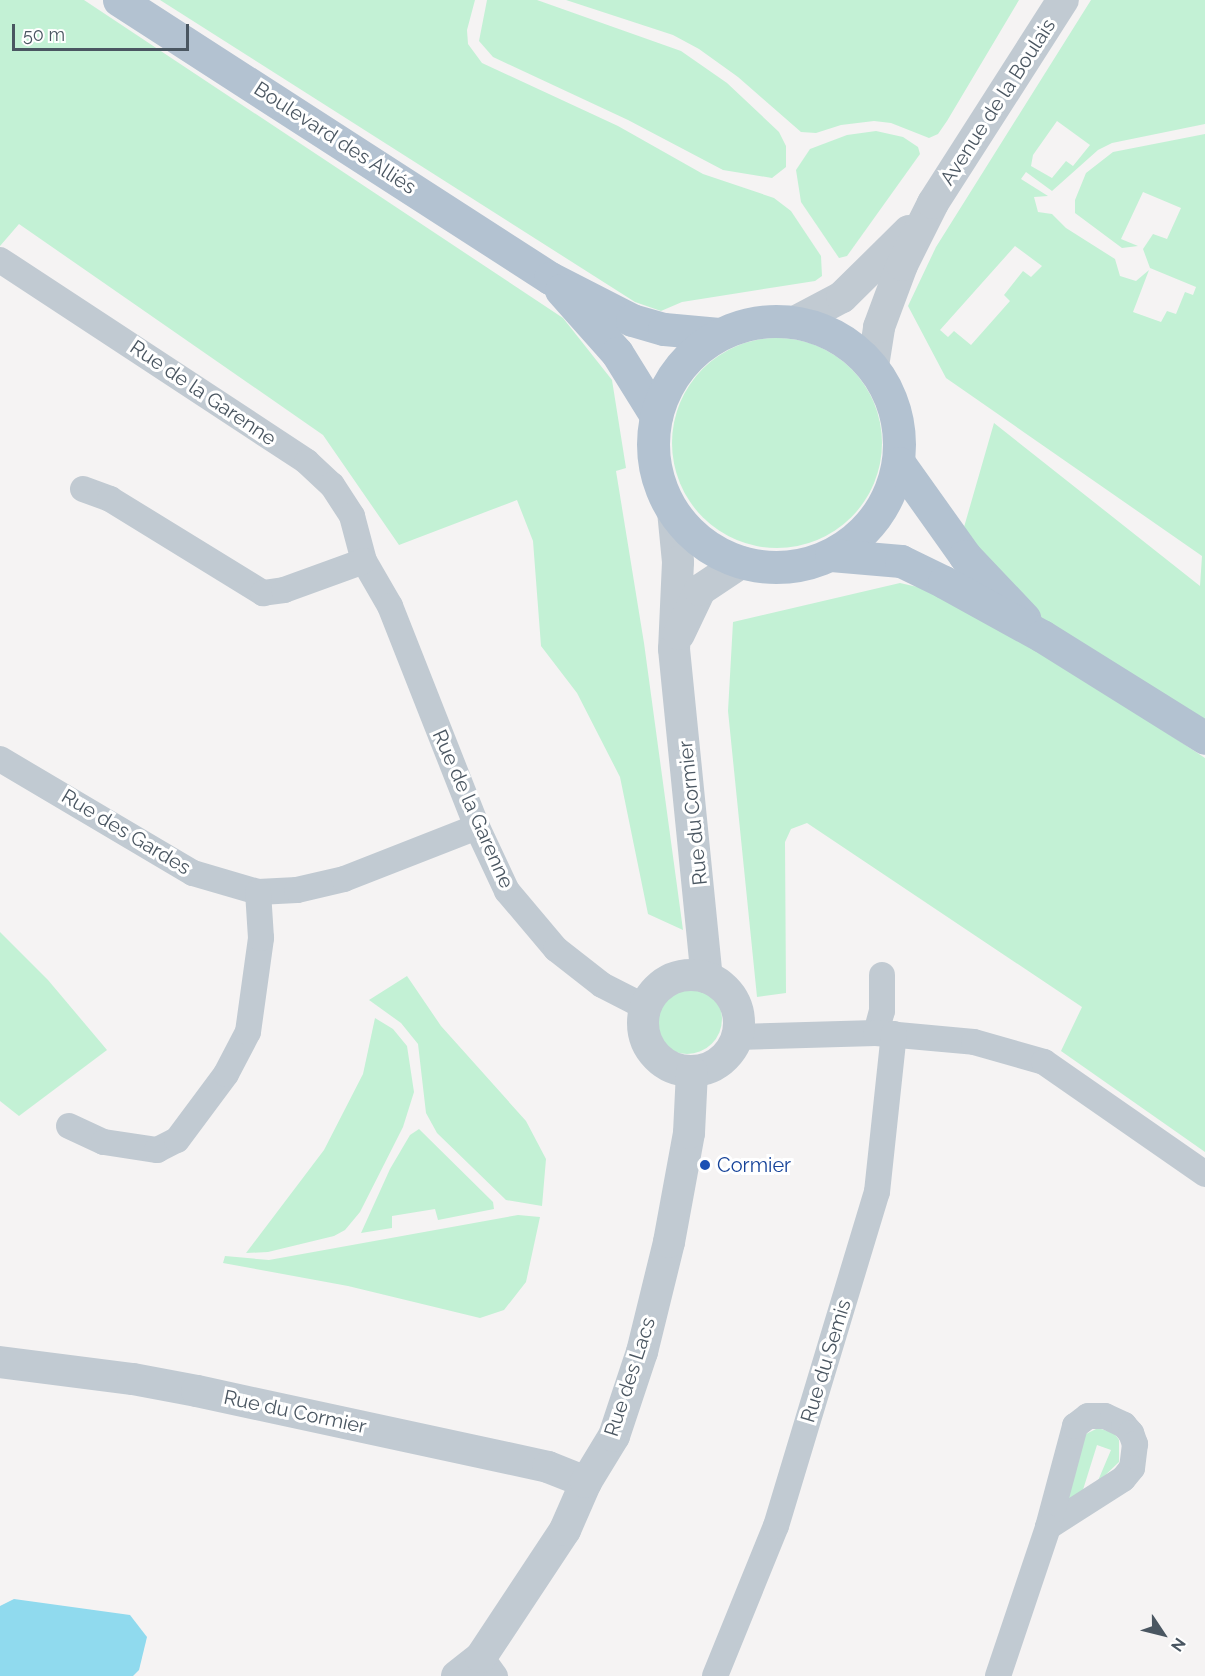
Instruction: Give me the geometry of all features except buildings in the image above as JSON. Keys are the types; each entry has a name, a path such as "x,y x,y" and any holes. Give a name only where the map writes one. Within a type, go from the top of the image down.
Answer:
{"main road":[{"name":"Boulevard des Alliés","path":"119,0 550,278 632,320 664,329 719,334"},
{"name":"Boulevard des Alliés","path":"550,278 617,353 656,416"},
{"path":"795,321 824,330 851,345 873,366 890,396 899,429 898,463 886,500 863,532 831,555 792,566 742,562 699,540 673,511 659,481 655,460 656,416 669,383 691,355 719,334 744,325 795,321"},
{"path":"898,463 965,556 1042,636"},
{"path":"831,555 901,561 1042,636 1205,738"}],"street":[{"name":"Avenue de la Boulais","path":"873,366 879,327 902,265 933,203 1063,0"},
{"name":"Avenue de la Boulais","path":"795,321 842,297 887,256 933,203"},
{"name":"Rue de la Garenne","path":"0,260 306,462 332,485 352,516 364,561 390,606 477,827 507,891 556,949 602,985 645,1007"},
{"path":"83,489 110,499 263,593 284,590 364,561"},
{"name":"Rue du Cormier","path":"673,511 678,562 674,649 707,977"},
{"name":"Rue du Cormier","path":"674,649 684,616 700,590 742,562"},
{"name":"Rue des Gardes","path":"0,759 193,873 258,892 297,890 344,879 477,827"},
{"path":"69,1126 104,1142 158,1150 177,1140 226,1074 248,1032 261,938 258,892"},
{"name":"Rue du Semis","path":"715,1676 776,1526 877,1192 885,1034 882,1011 882,975"},
{"path":"677,976 707,977 728,991 734,1001 738,1013 737,1037 715,1065 692,1072 666,1065 648,1046 642,1020 645,1007 652,993 677,976"},
{"path":"737,1037 885,1034 974,1042 1044,1062 1205,1174"},
{"name":"Rue des Lacs","path":"478,1670 565,1530 586,1482 614,1436 642,1352 677,1202 689,1133 692,1072"},
{"name":"Rue du Cormier","path":"0,1362 133,1378 197,1391 548,1467 586,1482"},
{"path":"998,1676 1048,1527"}],"green space":[{"path":"0,0 84,0 563,318 612,380 626,468 616,471 644,643 683,930 648,914 620,777 577,693 541,646 533,541 517,500 399,545 323,435 19,224 0,246"},
{"path":"160,0 475,0 467,30 468,44 482,63 618,126 703,174 774,198 791,211 821,256 822,276 815,281 682,302 661,311 635,302"},
{"path":"487,0 537,0 681,51 727,83 779,132 786,146 786,167 772,178 723,170 628,120 493,57 479,41"},
{"path":"566,0 1019,0 947,121 938,134 929,138 891,123 874,121 841,125 816,133 801,132 738,77 699,49 673,35"},
{"path":"1091,0 1205,0 1205,124 1112,143 1098,150 1052,191 1026,172 1021,179 1048,196 1034,197 1038,212 1052,214 1066,228 1115,259 1120,276 1136,281 1149,270 1133,312 1161,322 1167,311 1176,314 1185,292 1193,295 1196,287 1150,268 1143,249 1153,234 1167,239 1181,208 1143,192 1121,239 1138,246 1122,248 1075,213 1075,200 1086,173 1113,152 1205,134 1205,723 970,573 960,541 994,423 1200,586 1202,556 946,378 908,306 936,247","holes":["1057,121 1090,145 1073,166 1066,161 1052,178 1031,166 1033,155","1015,246 1042,266 1031,277 1023,271 1004,295 1010,301 971,345 954,331 948,337 940,330"]},
{"path":"876,131 903,137 918,147 920,154 847,256 839,258 801,202 796,170 810,149 847,135"},
{"path":"777,338 797,340 817,346 835,356 851,369 864,385 874,403 880,423 882,443 880,463 874,483 864,501 851,517 835,530 817,540 797,546 777,548 757,546 737,540 719,530 703,517 690,501 680,483 674,463 672,443 674,423 680,403 690,385 703,369 719,356 737,346 757,340"},
{"path":"900,583 961,597 1205,758 1205,1152 1061,1051 1082,1007 807,823 791,829 785,842 786,993 757,997 728,711 733,622"},
{"path":"0,932 48,980 107,1050 19,1116 0,1101"},
{"path":"407,976 441,1026 526,1121 546,1159 542,1206 506,1200 437,1133 426,1113 418,1044 401,1023 369,1000"},
{"path":"694,984 707,990 716,999 720,1005 722,1019 720,1033 712,1044 701,1052 680,1054 662,1044 654,1033 652,1012 662,994 673,986"},
{"path":"375,1018 393,1029 407,1046 414,1092 403,1127 360,1212 345,1230 334,1236 268,1252 246,1253 324,1150 363,1074"},
{"path":"419,1129 493,1202 494,1209 438,1220 435,1209 392,1216 392,1228 361,1233 390,1169 410,1135"},
{"path":"518,1215 540,1217 526,1282 504,1310 480,1318 348,1286 223,1263 225,1256 269,1260"},
{"path":"1098,1428 1114,1433 1119,1440 1119,1462 1097,1483 1111,1450 1097,1445 1082,1493 1067,1502 1082,1436"}],"water":[{"path":"14,1599 130,1615 147,1637 139,1670 133,1676 0,1676 0,1606"}],"place":[{"name":"Cormier","path":"705,1165"}]}
